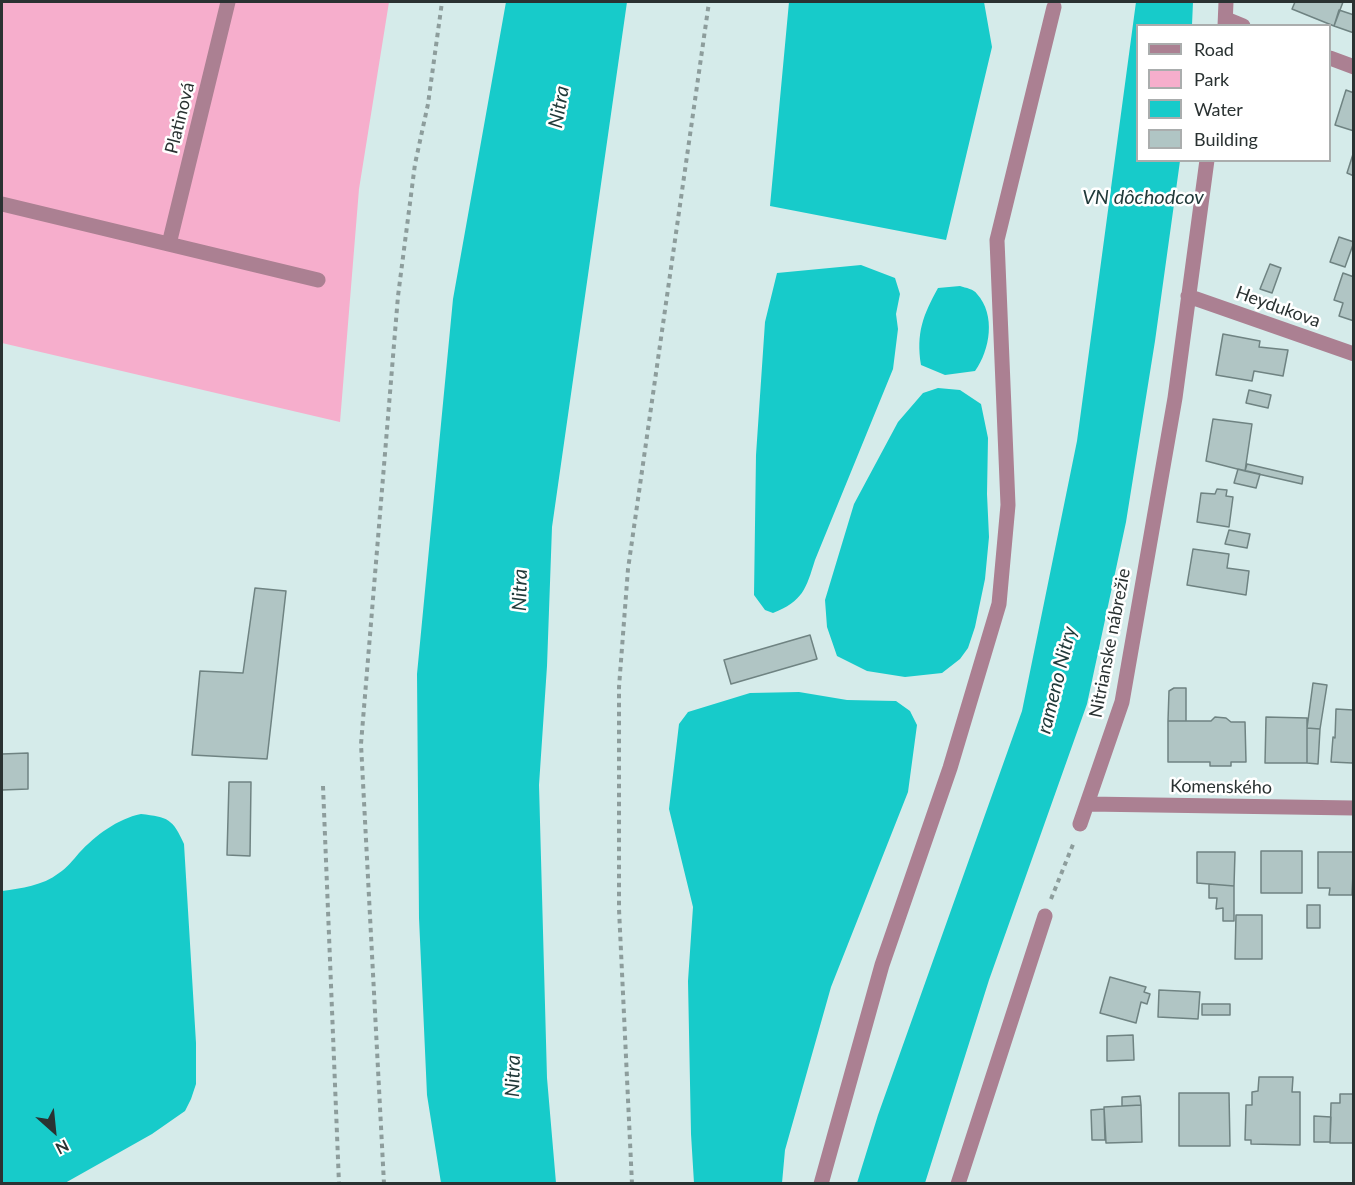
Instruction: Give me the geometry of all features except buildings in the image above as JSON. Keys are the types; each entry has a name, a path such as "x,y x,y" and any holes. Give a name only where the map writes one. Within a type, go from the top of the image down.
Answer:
{"street":[{"name":"Platinová","path":"169,244 228,2"},
{"path":"1226,2 1226,22"},
{"path":"821,1184 882,965 950,768 999,604 1008,506 997,240 1054,7"},
{"path":"1331,59 1353,67"},
{"name":"Nitrianske nábrežie","path":"1080,824 1122,702 1175,398 1207,162"},
{"path":"2,204 318,280"},
{"name":"Heydukova","path":"1188,296 1353,354"},
{"name":"Komenského","path":"1088,804 1353,808"},
{"path":"958,1184 1045,916"}],"path":[{"path":"384,1184 361,744 398,296 415,164 428,104 442,2"},
{"path":"632,1184 620,909 618,776 621,657 628,569 709,2"},
{"path":"323,786 339,1184"},
{"path":"1045,916 1080,824"}],"green space":[{"path":"2,2 389,2 359,189 340,422 2,343"}],"water":[{"name":"Nitra","path":"506,2 627,2 552,527 547,666 539,785 547,1078 556,1183 441,1183 427,1095 419,918 417,674 453,299"},
{"path":"789,2 984,2 992,47 946,240 770,206"},
{"name":"VN dôchodcov","path":"1136,2 1193,2 1192,24 1136,24 1136,162 1180,162 1155,341 1126,522 1087,704 989,980 925,1183 857,1183 878,1115 1022,711 1077,441"},
{"path":"861,265 895,278 900,294 896,314 898,329 893,369 806,586 791,604 773,613 765,610 754,595 756,455 765,322 777,273"},
{"path":"960,286 974,291 983,302 989,322 989,332 984,353 975,371 945,375 921,365 920,334 928,307 938,288"},
{"path":"938,388 960,390 981,404 988,438 989,537 985,579 975,627 968,648 960,659 942,673 905,677 867,671 837,656 827,627 825,600 854,504 898,422 923,393"},
{"path":"799,692 847,700 896,701 910,711 917,725 908,792 831,987 785,1150 782,1183 694,1183 688,981 693,907 669,809 679,724 688,712 750,693"},
{"path":"141,814 158,816 173,824 184,844 196,1043 196,1084 191,1099 185,1111 152,1134 65,1183 2,1183 2,891 46,881 65,869 100,834 115,824"}],"water label":[{"name":"rameno Nitry","path":"1057,680"}]}
